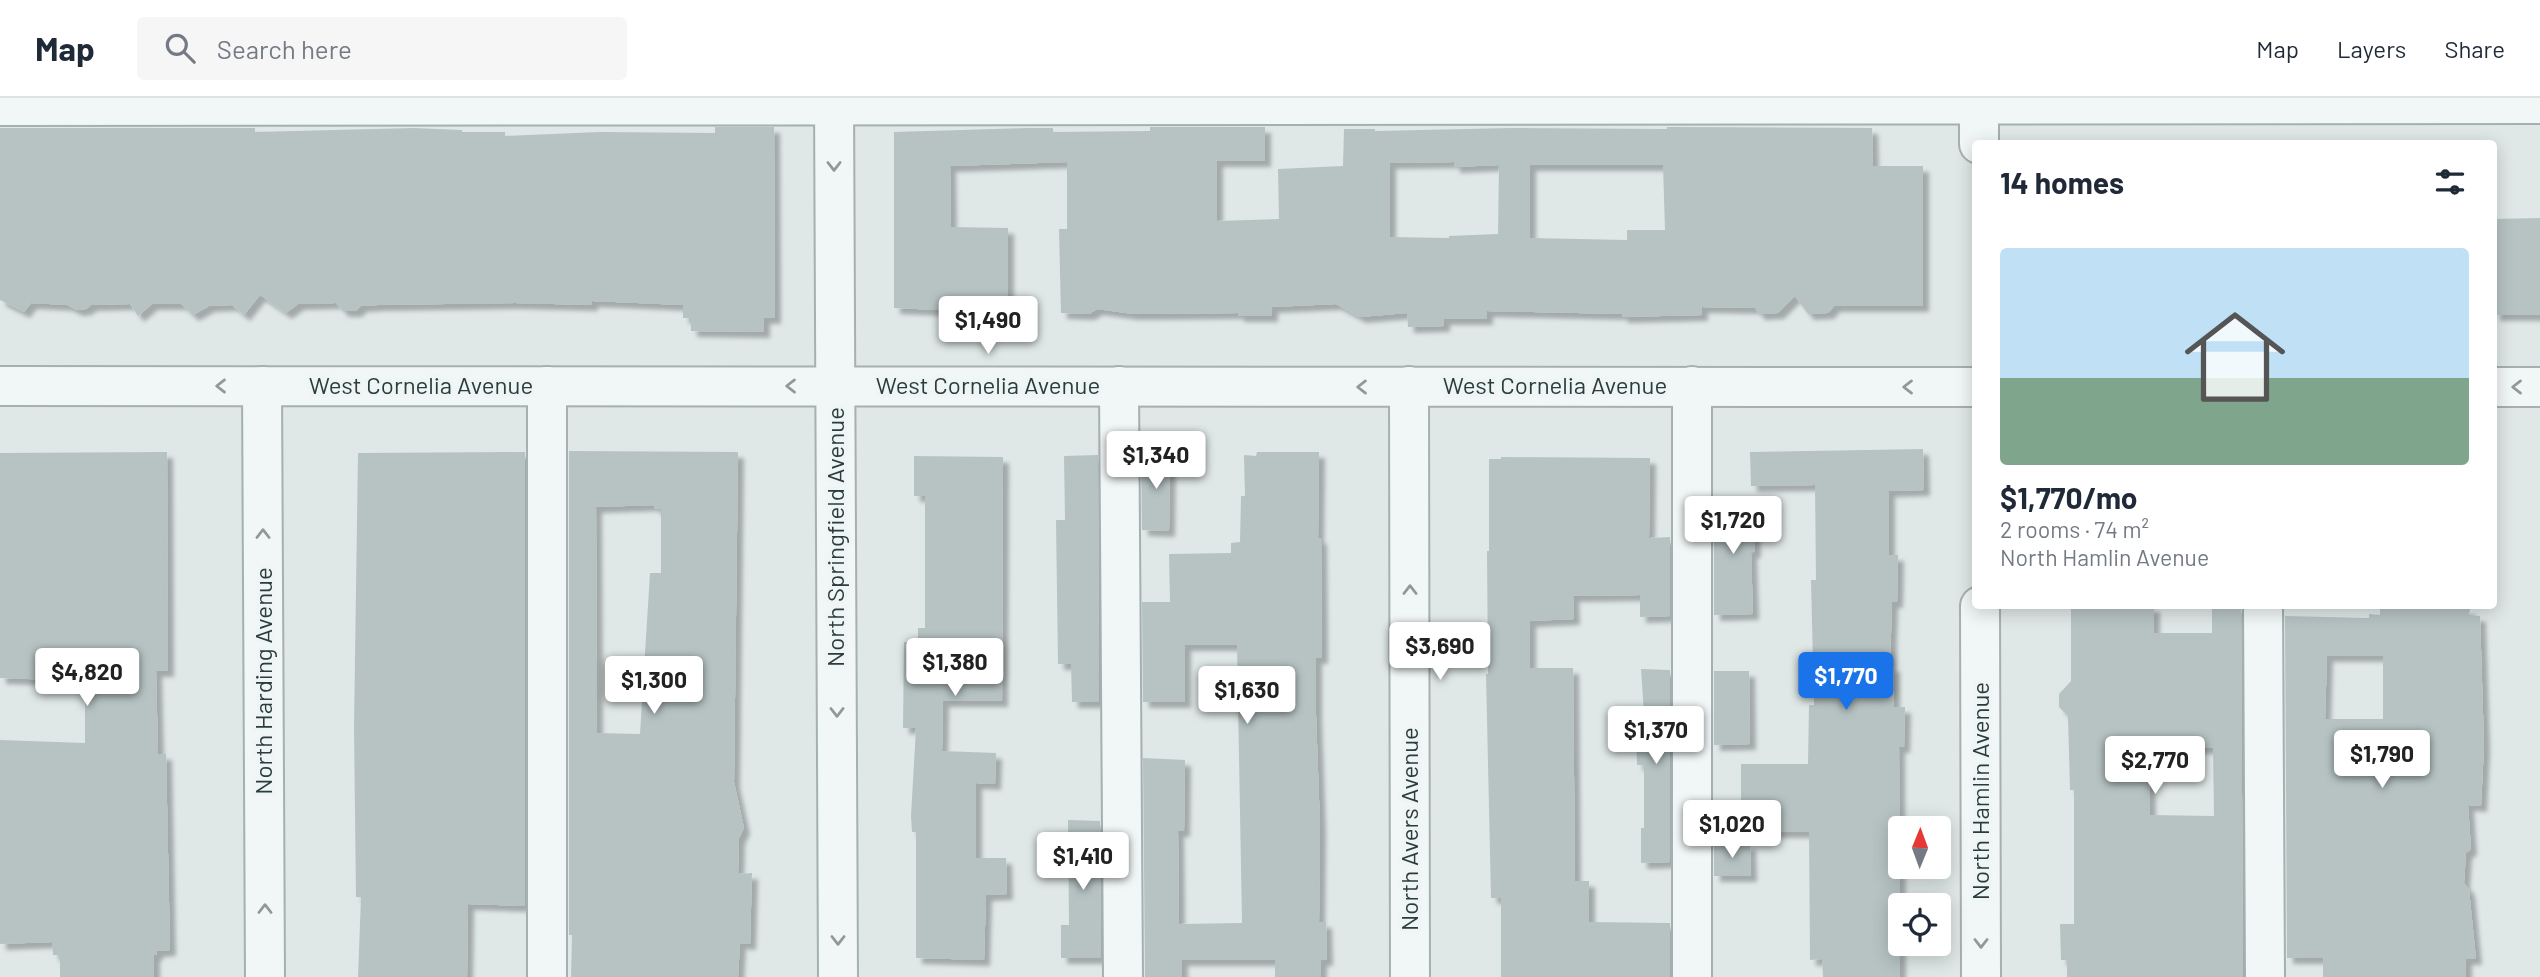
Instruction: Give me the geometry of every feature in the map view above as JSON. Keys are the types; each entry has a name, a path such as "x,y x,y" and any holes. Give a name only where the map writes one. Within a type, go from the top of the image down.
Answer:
{"street":[{"path":"0,106 834,101 2540,104"},
{"name":"North Springfield Avenue","path":"834,101 838,977"},
{"path":"1979,101 1979,140"},
{"name":"West Cornelia Avenue","path":"0,386 1972,387"},
{"name":"North Harding Avenue","path":"262,386 265,977"},
{"path":"547,386 547,977"},
{"path":"1119,386 1123,977"},
{"name":"North Avers Avenue","path":"1409,386 1410,977"},
{"path":"1692,386 1692,977"},
{"path":"2497,387 2540,387"},
{"name":"North Hamlin Avenue","path":"1980,609 1981,977"},
{"path":"2263,609 2265,977"}],"building":[{"path":"715,127 774,127 775,318 764,318 764,332 691,331 691,318 683,318 683,305 592,301 592,305 378,305 361,306 356,311 343,311 336,303 298,304 286,313 260,295 244,315 232,305 209,306 193,315 181,304 152,304 138,316 130,304 91,305 77,310 67,305 31,303 24,312 0,300 0,128 255,128 255,132 414,128 505,132 505,136 600,132 715,133"},
{"path":"1150,127 1265,127 1265,161 1217,161 1217,221 1279,219 1278,169 1343,166 1344,129 1872,128 1873,166 1923,166 1923,306 1834,306 1828,313 1808,314 1795,296 1778,313 1759,314 1755,308 1702,307 1702,315 1622,317 1622,314 1487,311 1487,319 1444,319 1444,326 1408,327 1407,313 1360,317 1336,304 1272,307 1272,316 1238,316 1238,313 1133,314 1097,309 1089,314 1061,313 1059,229 1067,229 1067,162 950,166 951,227 1008,228 1008,313 894,308 894,132 1028,128 1053,128 1053,132 1150,131","holes":["1454,162 1454,167 1499,165 1498,234 1449,238 1390,237 1390,163","1530,165 1663,165 1665,230 1627,230 1627,240 1530,238"]},
{"path":"2540,218 2540,315 2497,315 2497,219"},
{"path":"1923,449 1924,490 1889,491 1889,555 1898,555 1897,602 1892,602 1890,666 1894,666 1894,707 1905,707 1904,747 1899,747 1899,816 1888,816 1888,879 1900,879 1900,893 1888,893 1888,956 1900,956 1900,977 1823,977 1822,959 1810,960 1809,832 1741,832 1741,764 1808,764 1809,705 1814,705 1811,580 1816,580 1815,485 1751,486 1750,452"},
{"path":"569,451 738,452 734,782 744,828 739,838 738,874 752,873 750,944 740,943 738,977 571,977 572,935 569,935","holes":["655,505 654,509 661,509 661,573 650,573 640,734 597,733 596,507"]},
{"path":"1141,451 1170,452 1169,531 1142,530"},
{"path":"167,452 168,671 156,671 158,754 166,754 170,950 157,951 154,955 154,977 60,977 60,955 53,955 52,942 0,944 0,740 85,743 85,681 0,678 0,453"},
{"path":"525,452 525,906 468,904 467,977 358,977 361,897 356,897 354,727 358,453"},
{"path":"1257,452 1319,452 1318,538 1321,538 1322,658 1316,658 1316,715 1320,827 1319,922 1326,922 1327,960 1321,960 1321,977 1275,977 1275,960 1182,960 1182,977 1145,977 1143,758 1185,760 1184,831 1178,831 1179,924 1242,923 1237,645 1185,645 1185,702 1143,702 1142,602 1170,602 1169,554 1231,553 1231,543 1240,542 1241,496 1245,496 1244,455 1256,456"},
{"path":"1098,455 1099,702 1072,702 1071,664 1058,664 1056,520 1065,520 1064,456"},
{"path":"914,456 1003,457 1002,701 943,701 942,751 996,753 995,784 976,783 976,858 1006,858 1007,894 986,895 984,960 916,958 916,832 912,832 911,816 916,728 903,728 904,642 918,642 918,628 925,628 925,496 914,496"},
{"path":"1650,458 1649,538 1670,537 1670,616 1640,617 1640,595 1573,596 1574,619 1530,621 1530,668 1573,668 1575,881 1589,881 1589,922 1670,923 1670,977 1501,977 1501,898 1491,898 1486,674 1489,459"},
{"path":"1753,498 1753,614 1714,615 1714,499"},
{"path":"2071,609 2154,609 2154,633 2212,633 2212,609 2241,609 2243,977 2067,977 2067,960 2061,960 2060,924 2074,924 2074,790 2070,790 2068,716 2059,707 2059,694 2071,681","holes":["2149,748 2213,748 2214,816 2150,815"]},
{"path":"2380,609 2470,609 2469,615 2480,616 2484,746 2481,806 2468,805 2471,849 2466,853 2464,883 2469,890 2476,959 2466,959 2466,977 2323,977 2323,958 2287,958 2285,616 2369,618 2369,614 2380,615","holes":["2327,656 2383,656 2383,719 2325,719"]},
{"path":"1641,669 1670,670 1670,862 1641,863 1644,765 1637,765 1636,728 1645,728"},
{"path":"1714,671 1749,671 1750,744 1714,745"},
{"path":"1068,820 1100,821 1101,958 1061,958 1061,925 1069,925"},
{"path":"1750,844 1751,876 1714,876 1714,845"}]}
